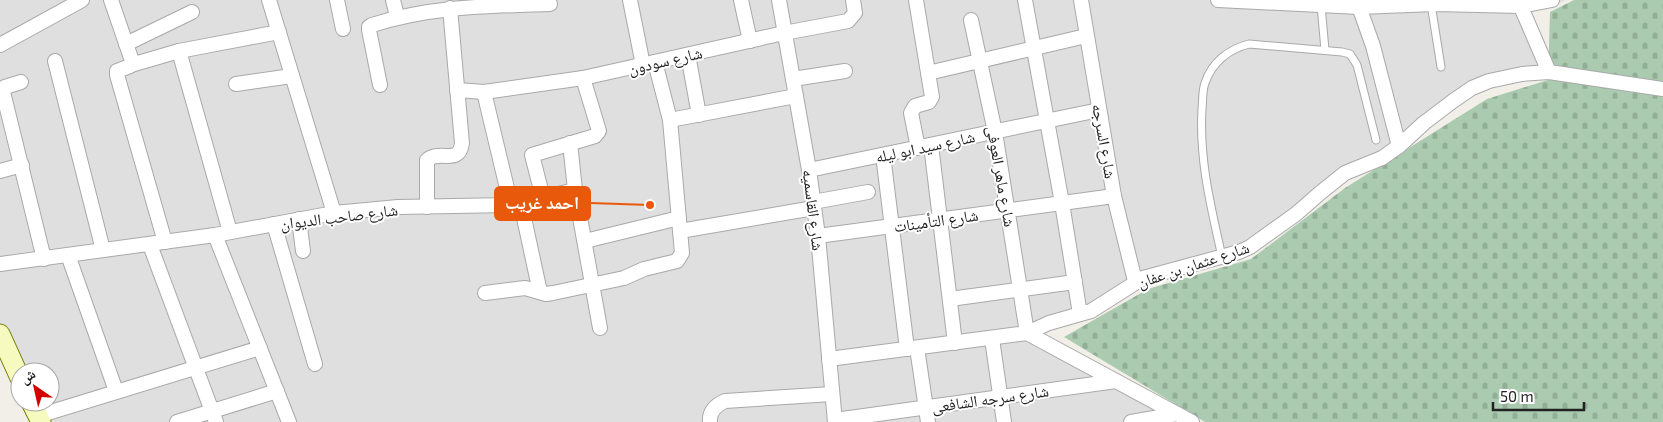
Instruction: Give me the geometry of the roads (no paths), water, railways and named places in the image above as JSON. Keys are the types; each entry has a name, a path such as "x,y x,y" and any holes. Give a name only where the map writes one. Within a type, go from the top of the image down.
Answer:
{"main road":[{"path":"0,334 13,362"}],"street":[{"path":"0,45 57,5 82,0"},
{"path":"111,0 132,61 131,65"},
{"path":"269,0 334,213"},
{"path":"337,0 343,29"},
{"path":"393,0 397,16"},
{"path":"485,293 526,288 553,293 624,278 680,258 682,253 680,224 670,120 649,64 630,0"},
{"path":"741,0 750,41"},
{"name":"شارع القاسميه","path":"779,0 814,205 835,421"},
{"name":"شارع سودون","path":"457,90 484,92 583,78 784,33 848,21 855,13 853,0"},
{"path":"916,0 932,97 929,102 915,106 911,113 925,146 940,220 955,343"},
{"path":"1025,0 1048,121 1080,314"},
{"name":"شارع السرجه","path":"1081,0 1114,196 1135,281"},
{"path":"1218,0 1321,4 1519,3 1552,0"},
{"path":"380,85 369,27 397,16 472,3 550,4"},
{"path":"1358,3 1373,46 1399,146"},
{"path":"1519,3 1549,72"},
{"path":"427,207 427,160 435,155 454,156 461,150 462,143 450,8"},
{"path":"126,44 192,12"},
{"name":"شارع ماهر العوفى","path":"971,20 1008,210 1027,333"},
{"path":"165,242 116,72 131,65 179,51 279,32"},
{"path":"928,73 1086,36"},
{"path":"179,51 230,232"},
{"path":"688,55 699,114"},
{"path":"55,61 103,250"},
{"path":"793,79 845,71"},
{"name":"شارع عثمان بن عفان","path":"830,359 1027,333 1049,323 1091,311 1135,281 1154,274 1222,257 1250,247 1283,224 1344,174 1382,158 1399,146 1424,123 1472,88 1504,77 1549,72 1663,89"},
{"path":"236,84 292,76"},
{"path":"544,198 532,155 594,136 599,131 583,78"},
{"path":"21,82 3,89 5,119 22,166 44,259"},
{"path":"484,92 540,292"},
{"path":"670,120 796,96"},
{"name":"شارع سيد ابو ليله","path":"809,170 1099,110"},
{"path":"570,143 575,190 600,328"},
{"path":"883,155 892,226 912,348 928,422"},
{"path":"0,171 22,166"},
{"name":"شارع صاحب الديوان","path":"0,264 215,235 334,213 398,207 516,204 575,190"},
{"path":"585,241 680,224 814,205 868,192"},
{"name":"شارع التأمينات","path":"818,236 1114,196"},
{"path":"299,220 303,251"},
{"path":"274,224 316,364"},
{"path":"215,235 289,422"},
{"path":"150,244 214,417"},
{"path":"68,255 116,391"},
{"path":"950,299 1075,282"},
{"path":"1027,333 1192,422"},
{"path":"992,339 1004,422"},
{"path":"37,413 260,348"},
{"name":"شارع سرجه الشافعى","path":"835,421 1116,381"},
{"path":"177,422 214,417 277,391"},
{"path":"711,416 717,404 725,401 832,394"},
{"path":"1131,422 1177,414"}],"lane":[{"path":"1433,3 1441,67"},
{"path":"1321,4 1325,50"},
{"path":"1222,257 1206,182 1201,120 1203,91 1209,74 1226,54 1249,44 1346,52 1356,60 1376,140"}],"place":[{"name":"احمد غريب","path":"650,205"}]}
